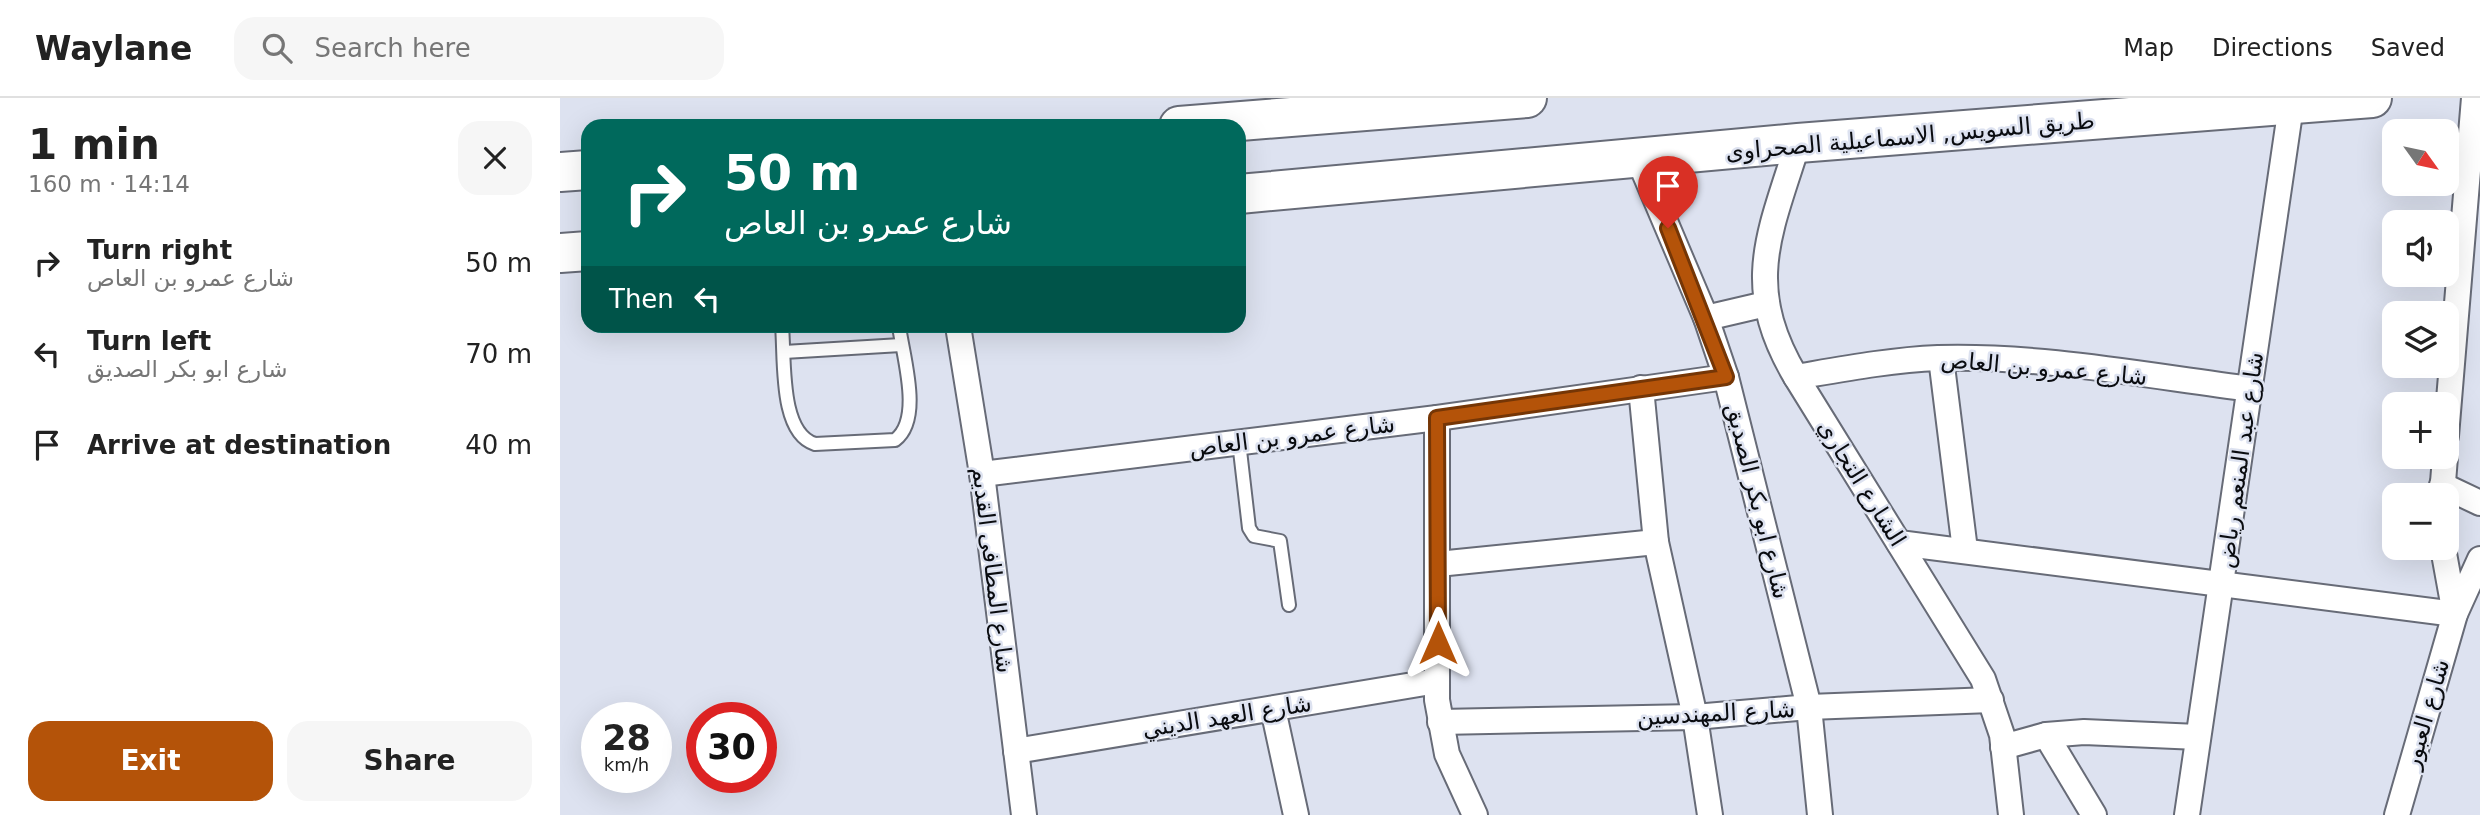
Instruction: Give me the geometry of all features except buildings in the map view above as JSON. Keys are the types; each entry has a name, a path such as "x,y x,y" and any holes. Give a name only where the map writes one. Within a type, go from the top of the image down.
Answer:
{"highway":[{"path":"1246,121 1527,98"},
{"name":"طريق السويس, الاسماعيلية الصحراوى","path":"1246,193 1639,160 1798,143 2372,98"},
{"path":"560,172 581,170"},
{"path":"560,253 581,252"}],"street":[{"path":"2450,392 2474,98"},
{"name":"شارع عبد المنعم رياض","path":"2187,815 2291,106"},
{"name":"الشارع التجاري","path":"1798,143 1768,244 1763,280 1766,304 1781,352 1983,679 2003,747 2011,815"},
{"name":"شارع ابو بكر الصديق","path":"1639,160 1706,318 1726,377 1809,707 1820,815"},
{"path":"1706,318 1766,304"},
{"name":"شارع المطافى القديم","path":"959,333 982,474 1024,815"},
{"path":"1941,358 1965,550"},
{"name":"شارع عمرو بن العاص","path":"1796,377 1906,359 1941,358 2046,363 2251,389"},
{"name":"شارع عمرو بن العاص","path":"982,474 1437,418 1726,377"},
{"path":"1641,388 1656,542 1695,717 1710,815"},
{"path":"1437,418 1437,681 1440,722 1447,754 1475,815"},
{"path":"2459,496 2480,503"},
{"path":"1438,564 1656,542"},
{"path":"1899,543 2455,614"},
{"name":"شارع العبور","path":"2397,815 2455,614 2480,559"},
{"name":"شارع العبور","path":"2445,560 2455,614"},
{"name":"شارع العهد الديني","path":"1016,751 1437,681"},
{"name":"شارع المهندسين","path":"1440,722 1695,717 1809,707 1991,700"},
{"path":"1273,709 1296,815"},
{"path":"2003,747 2046,735 2084,732 2198,737"},
{"path":"2046,735 2094,815"}],"lane":[{"path":"783,333 790,421 804,441 816,444 895,440 904,433 911,411 900,333"},
{"path":"784,352 901,345"},
{"path":"1238,442 1248,528 1254,536 1270,536 1280,541 1289,605"}],"route":[{"path":"1438,643 1437,418 1726,377 1706,318 1668,228"}]}
